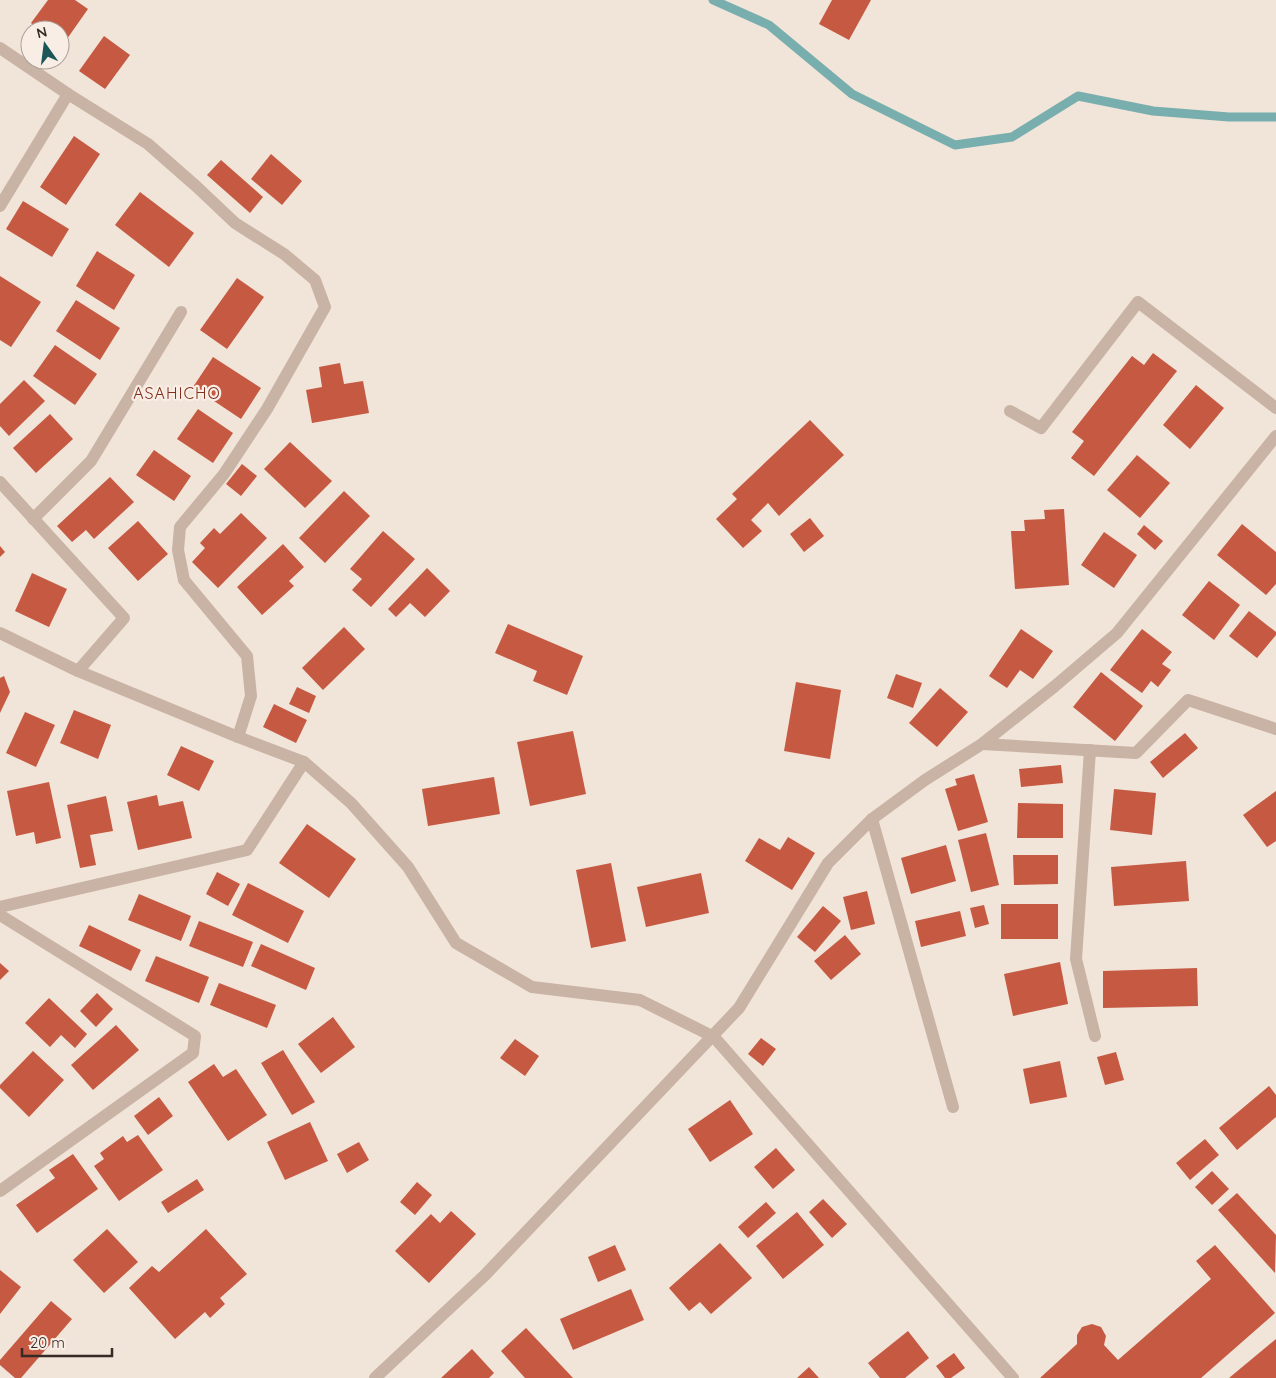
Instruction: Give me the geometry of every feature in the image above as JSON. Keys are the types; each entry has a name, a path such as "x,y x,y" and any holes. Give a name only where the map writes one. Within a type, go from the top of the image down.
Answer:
{"street":[{"path":"0,48 68,94 148,144 235,223 284,254 314,280 324,307 267,409 224,474 180,527 178,550 184,580 247,656 251,696 238,737"},
{"path":"0,206 68,94"},
{"path":"1010,411 1041,428 1138,302 1276,408"},
{"path":"33,519 91,461 181,312"},
{"path":"375,1378 486,1274 714,1037 739,1008 828,863 872,819 925,780 982,744 1055,686 1117,633 1276,436"},
{"path":"0,482 124,618 78,671"},
{"path":"0,633 78,671 304,762 351,803 408,867 456,943 532,986 640,1000 714,1037 1013,1378"},
{"path":"982,744 1136,753 1188,700 1276,729"},
{"path":"1090,750 1076,959 1095,1036"},
{"path":"0,907 247,850 304,762"},
{"path":"872,819 953,1107"},
{"path":"0,915 195,1036 193,1053 0,1190"}],"building":[{"path":"48,0 75,0 88,9 70,35 70,20 33,20"},
{"path":"832,0 871,0 849,40 819,24"},
{"path":"104,36 130,55 105,89 79,71"},
{"path":"74,136 100,154 66,205 40,187"},
{"path":"271,154 302,181 282,205 251,179"},
{"path":"221,160 263,197 250,213 207,175"},
{"path":"140,192 194,233 169,267 115,225"},
{"path":"23,201 69,229 52,257 6,229"},
{"path":"97,251 135,275 114,310 76,286"},
{"path":"0,276 41,302 11,347 0,340"},
{"path":"237,278 264,297 227,349 200,330"},
{"path":"76,300 120,328 100,360 56,331"},
{"path":"55,345 97,374 75,405 33,376"},
{"path":"1153,353 1177,371 1094,476 1071,458 1084,441 1072,432 1132,356 1144,365"},
{"path":"213,357 261,388 241,419 193,387"},
{"path":"340,363 344,384 363,381 369,413 312,423 306,390 322,387 319,367"},
{"path":"24,380 45,401 9,436 0,426 0,404"},
{"path":"1196,385 1224,408 1190,449 1163,425"},
{"path":"198,409 233,433 213,463 177,439"},
{"path":"50,414 73,439 36,473 13,448"},
{"path":"810,420 844,455 779,516 768,503 751,520 762,531 743,548 716,519 737,499 732,494"},
{"path":"290,442 332,481 305,508 264,469"},
{"path":"154,450 191,476 174,501 136,475"},
{"path":"1137,455 1170,483 1140,518 1107,490"},
{"path":"242,464 257,476 241,496 226,484"},
{"path":"110,477 134,502 94,539 86,530 72,542 57,526"},
{"path":"344,491 370,516 325,563 299,538"},
{"path":"1064,509 1069,585 1015,589 1011,531 1025,531 1024,520 1045,519 1044,510"},
{"path":"241,513 267,538 218,588 192,562 205,548 200,543 214,528 220,534"},
{"path":"810,518 824,536 804,552 790,534"},
{"path":"138,521 168,554 138,581 108,548"},
{"path":"1242,524 1276,552 1276,584 1266,595 1217,555"},
{"path":"1144,525 1163,541 1155,550 1137,534"},
{"path":"383,531 415,559 371,607 352,590 362,579 350,569"},
{"path":"1104,532 1137,555 1114,588 1081,565"},
{"path":"283,544 304,567 289,581 294,586 262,615 237,587"},
{"path":"0,546 5,552 0,557"},
{"path":"427,568 450,591 425,617 410,603 396,617 388,609"},
{"path":"32,573 67,589 49,627 15,611"},
{"path":"1209,581 1240,605 1214,640 1182,615"},
{"path":"1249,611 1276,632 1276,635 1257,658 1229,636"},
{"path":"508,624 583,656 567,695 533,681 537,671 495,653"},
{"path":"344,627 365,649 323,690 302,668"},
{"path":"1021,629 1053,651 1033,679 1020,670 1007,688 989,676"},
{"path":"1142,629 1172,652 1162,664 1171,670 1158,687 1151,681 1142,693 1110,670"},
{"path":"1101,672 1143,706 1115,741 1073,707"},
{"path":"896,674 922,683 913,708 887,698"},
{"path":"4,676 10,692 0,713 0,678"},
{"path":"796,682 841,690 830,759 784,751"},
{"path":"297,687 316,696 309,713 289,704"},
{"path":"940,688 968,712 937,747 909,723"},
{"path":"274,704 307,720 296,743 263,727"},
{"path":"74,710 111,725 98,759 60,743"},
{"path":"25,712 55,725 36,767 6,753"},
{"path":"573,731 586,794 530,806 517,742"},
{"path":"1185,733 1198,748 1163,778 1150,762"},
{"path":"181,746 214,761 199,791 167,775"},
{"path":"1061,765 1063,783 1021,787 1019,769"},
{"path":"974,774 988,822 958,831 945,789 957,785 955,779"},
{"path":"494,777 500,814 428,826 422,789"},
{"path":"49,782 61,838 36,844 34,832 16,836 7,791"},
{"path":"1114,789 1156,793 1152,835 1110,830"},
{"path":"1276,791 1276,841 1267,847 1243,815"},
{"path":"157,795 159,806 183,801 192,838 138,850 127,802"},
{"path":"106,796 113,831 90,835 96,865 80,868 67,805"},
{"path":"1018,803 1063,804 1063,838 1017,838"},
{"path":"307,824 356,859 329,898 279,863"},
{"path":"986,833 999,885 971,892 958,840"},
{"path":"788,837 815,853 792,890 745,861 759,838 780,850"},
{"path":"946,845 956,881 911,894 901,858"},
{"path":"1013,855 1058,855 1058,884 1014,885"},
{"path":"1186,861 1189,901 1114,906 1111,867"},
{"path":"611,863 626,941 591,948 576,870"},
{"path":"217,872 240,884 228,906 206,894"},
{"path":"701,873 709,913 646,927 637,887"},
{"path":"248,883 304,911 288,943 232,915"},
{"path":"867,891 875,924 851,930 843,897"},
{"path":"139,894 191,916 181,941 128,920"},
{"path":"1001,904 1058,904 1058,939 1001,939"},
{"path":"984,905 989,924 975,928 970,908"},
{"path":"823,906 841,921 815,952 797,937"},
{"path":"960,911 966,936 921,947 915,921"},
{"path":"199,921 253,942 243,967 189,946"},
{"path":"89,925 141,950 131,971 79,946"},
{"path":"845,935 861,954 831,980 814,961"},
{"path":"261,944 315,968 306,990 251,966"},
{"path":"156,956 209,977 199,1003 145,981"},
{"path":"1060,962 1068,1004 1013,1016 1004,974"},
{"path":"0,963 9,971 0,980"},
{"path":"1197,968 1198,1006 1103,1008 1103,971"},
{"path":"219,983 276,1005 267,1028 210,1005"},
{"path":"97,993 113,1009 96,1027 80,1011"},
{"path":"49,998 87,1034 75,1048 61,1035 50,1047 25,1023"},
{"path":"333,1017 355,1047 321,1073 298,1044"},
{"path":"116,1025 139,1050 93,1090 71,1065"},
{"path":"761,1038 776,1049 763,1066 748,1054"},
{"path":"515,1039 539,1056 525,1076 500,1058"},
{"path":"283,1050 315,1102 292,1115 261,1063"},
{"path":"33,1051 64,1080 29,1117 0,1088 0,1085"},
{"path":"1116,1052 1124,1080 1105,1085 1097,1057"},
{"path":"1060,1061 1067,1097 1030,1104 1023,1069"},
{"path":"214,1064 223,1077 236,1069 267,1115 228,1141 188,1082"},
{"path":"1269,1086 1276,1095 1276,1117 1237,1150 1219,1128"},
{"path":"159,1097 173,1116 148,1135 134,1116"},
{"path":"730,1100 753,1134 710,1162 688,1129"},
{"path":"310,1122 328,1161 285,1180 267,1142"},
{"path":"138,1135 163,1170 119,1201 94,1166 104,1159 100,1153 123,1136 127,1142"},
{"path":"1205,1139 1219,1155 1190,1180 1176,1163"},
{"path":"359,1142 369,1160 347,1173 337,1154"},
{"path":"776,1148 795,1170 773,1189 754,1167"},
{"path":"73,1154 98,1189 37,1233 16,1205 55,1178 49,1170"},
{"path":"1212,1171 1229,1189 1212,1205 1195,1187"},
{"path":"197,1179 204,1190 168,1213 161,1202"},
{"path":"417,1182 432,1195 415,1215 400,1202"},
{"path":"1237,1193 1276,1235 1275,1273 1218,1210"},
{"path":"823,1199 847,1224 832,1238 809,1212"},
{"path":"766,1202 776,1213 748,1238 738,1227"},
{"path":"451,1211 476,1234 429,1283 395,1251 431,1214 440,1223"},
{"path":"797,1212 824,1245 783,1279 756,1246"},
{"path":"107,1229 138,1262 104,1293 73,1260"},
{"path":"206,1229 247,1274 220,1298 225,1304 210,1318 205,1312 175,1339 129,1288 152,1266 159,1272"},
{"path":"720,1243 752,1278 711,1314 700,1302 689,1311 669,1288"},
{"path":"615,1245 626,1270 598,1282 588,1257"},
{"path":"1215,1245 1275,1313 1201,1378 1040,1378 1077,1344 1077,1335 1082,1327 1092,1324 1101,1327 1106,1336 1104,1345 1118,1360 1211,1279 1196,1261"},
{"path":"0,1270 21,1287 0,1314"},
{"path":"631,1289 644,1320 573,1350 560,1319"},
{"path":"51,1301 72,1319 21,1378 15,1378 0,1365 0,1360"},
{"path":"526,1328 573,1378 525,1378 501,1351"},
{"path":"908,1331 929,1358 905,1378 880,1378 868,1363"},
{"path":"1276,1339 1276,1378 1229,1378"},
{"path":"472,1349 494,1373 489,1378 441,1378"},
{"path":"954,1353 965,1368 951,1378 945,1378 936,1366"},
{"path":"809,1367 819,1378 797,1378"}],"waterway":[{"path":"713,0 769,25 852,94 955,145 1012,137 1078,96 1153,111 1229,117 1276,117"}],"district":[{"name":"ASAHICHO","path":"177,393"}]}
